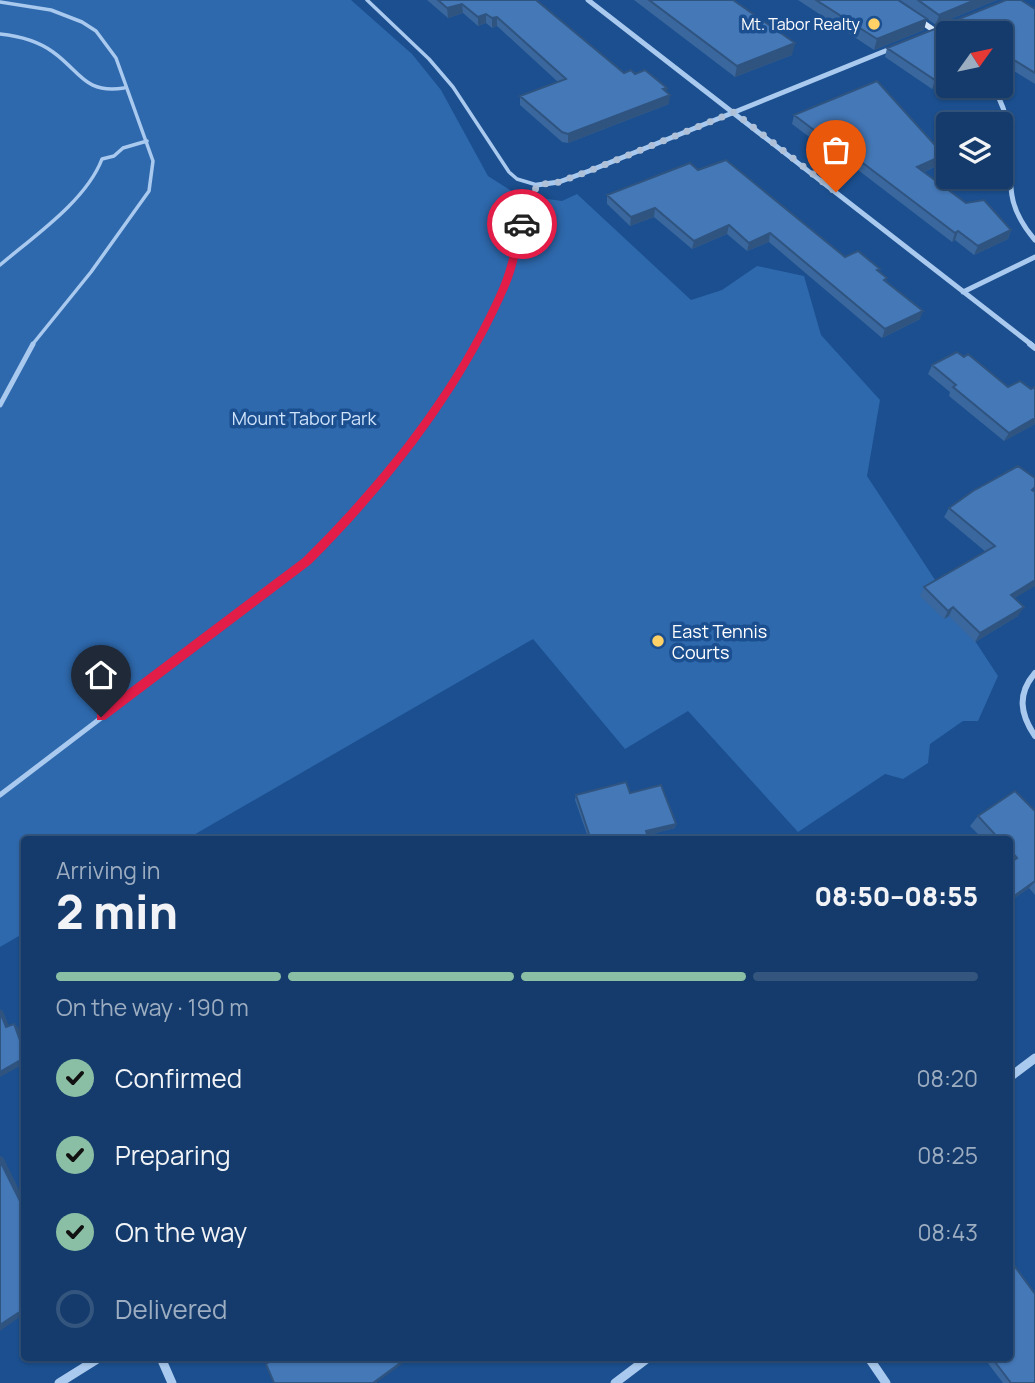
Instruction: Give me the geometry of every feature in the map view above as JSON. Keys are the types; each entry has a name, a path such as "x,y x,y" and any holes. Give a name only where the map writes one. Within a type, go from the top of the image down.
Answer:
{"street":[{"path":"589,0 1035,348"},
{"path":"889,0 936,31"},
{"path":"961,21 965,19"},
{"path":"922,36 936,34"},
{"path":"537,185 559,182 589,171 897,46"},
{"path":"1000,98 1008,113 1010,125 1009,192 1022,227 1035,240"},
{"path":"963,292 1035,257"},
{"path":"1035,673 1027,681 1020,702 1026,724 1035,736"},
{"path":"1013,1075 1035,1058"},
{"path":"59,1383 94,1361"},
{"path":"162,1361 172,1383"},
{"path":"615,1383 644,1361"},
{"path":"871,1361 886,1383"}],"lane":[{"path":"0,795 307,561 332,536 409,444 466,365 506,284 525,214 537,185 517,179 509,172 453,87 429,59 367,0"},
{"path":"0,2 51,9 91,27 102,36 116,56 124,88 154,164 153,182 149,191 92,272 41,331 0,405"},
{"path":"0,34 45,46 62,59 88,87 110,90 124,88"},
{"path":"0,265 68,206 99,167 102,159 147,141"}],"green space":[{"name":"Mount Tabor Park","path":"0,0 351,0 412,54 441,90 488,176 518,195 562,201 577,194 691,300 722,290 757,266 804,276 821,335 880,400 867,476 998,676 978,721 963,721 930,744 928,763 903,779 885,774 798,832 688,711 625,749 533,639 192,836 21,836 21,935 0,947"}],"building":[{"path":"438,0 536,0 624,73 631,70 635,74 645,70 667,88 663,89 670,95 568,134 562,132 520,96 566,79 497,17 492,18 486,14 478,17 462,4 447,8"},
{"path":"649,0 733,0 795,43 737,66"},
{"path":"816,0 898,0 927,19 877,39"},
{"path":"918,0 975,0 939,15"},
{"path":"1006,0 1021,0 1035,9 1035,73 1013,59 1013,21 954,21"},
{"path":"936,28 936,80 935,80 887,48"},
{"path":"877,81 936,146 936,159 917,167 936,181 936,189 947,189 966,203 984,200 1011,230 978,246 958,231 955,233 830,138 826,139 794,115"},
{"path":"726,160 845,257 858,251 880,269 877,270 887,278 884,280 923,311 885,329 770,233 749,243 729,225 694,241 655,208 631,217 607,195 690,163 698,170"},
{"path":"957,352 964,357 968,354 1008,387 1020,381 1031,389 1035,387 1035,418 1009,433 953,387 956,385 932,365"},
{"path":"1018,466 1035,478 1035,487 1032,490 1035,492 1035,580 1011,595 1024,607 980,633 953,607 948,611 924,587 995,546 949,508"},
{"path":"626,782 630,793 661,785 676,824 646,831 648,836 590,836 576,795"},
{"path":"1015,791 1035,811 1035,881 1013,897 1013,861 1017,858 1013,853 1013,836 996,836 978,816"},
{"path":"0,1012 6,1027 14,1024 21,1043 21,1060 0,1072"},
{"path":"0,1161 21,1203 21,1320 18,1313 0,1325"},
{"path":"1013,1264 1035,1294 1035,1383 1011,1383 994,1361 1013,1361"},
{"path":"270,1361 403,1361 373,1383 274,1383 266,1364"}],"way so far":[{"path":"522,224 537,185 559,182 589,171 734,112 836,192"}],"place":[{"name":"Mt. Tabor Realty","path":"874,24"},
{"name":"East Tennis Courts","path":"658,641"}],"route":[{"path":"101,717 307,561 332,536 409,444 466,365 506,284 522,224"}]}
